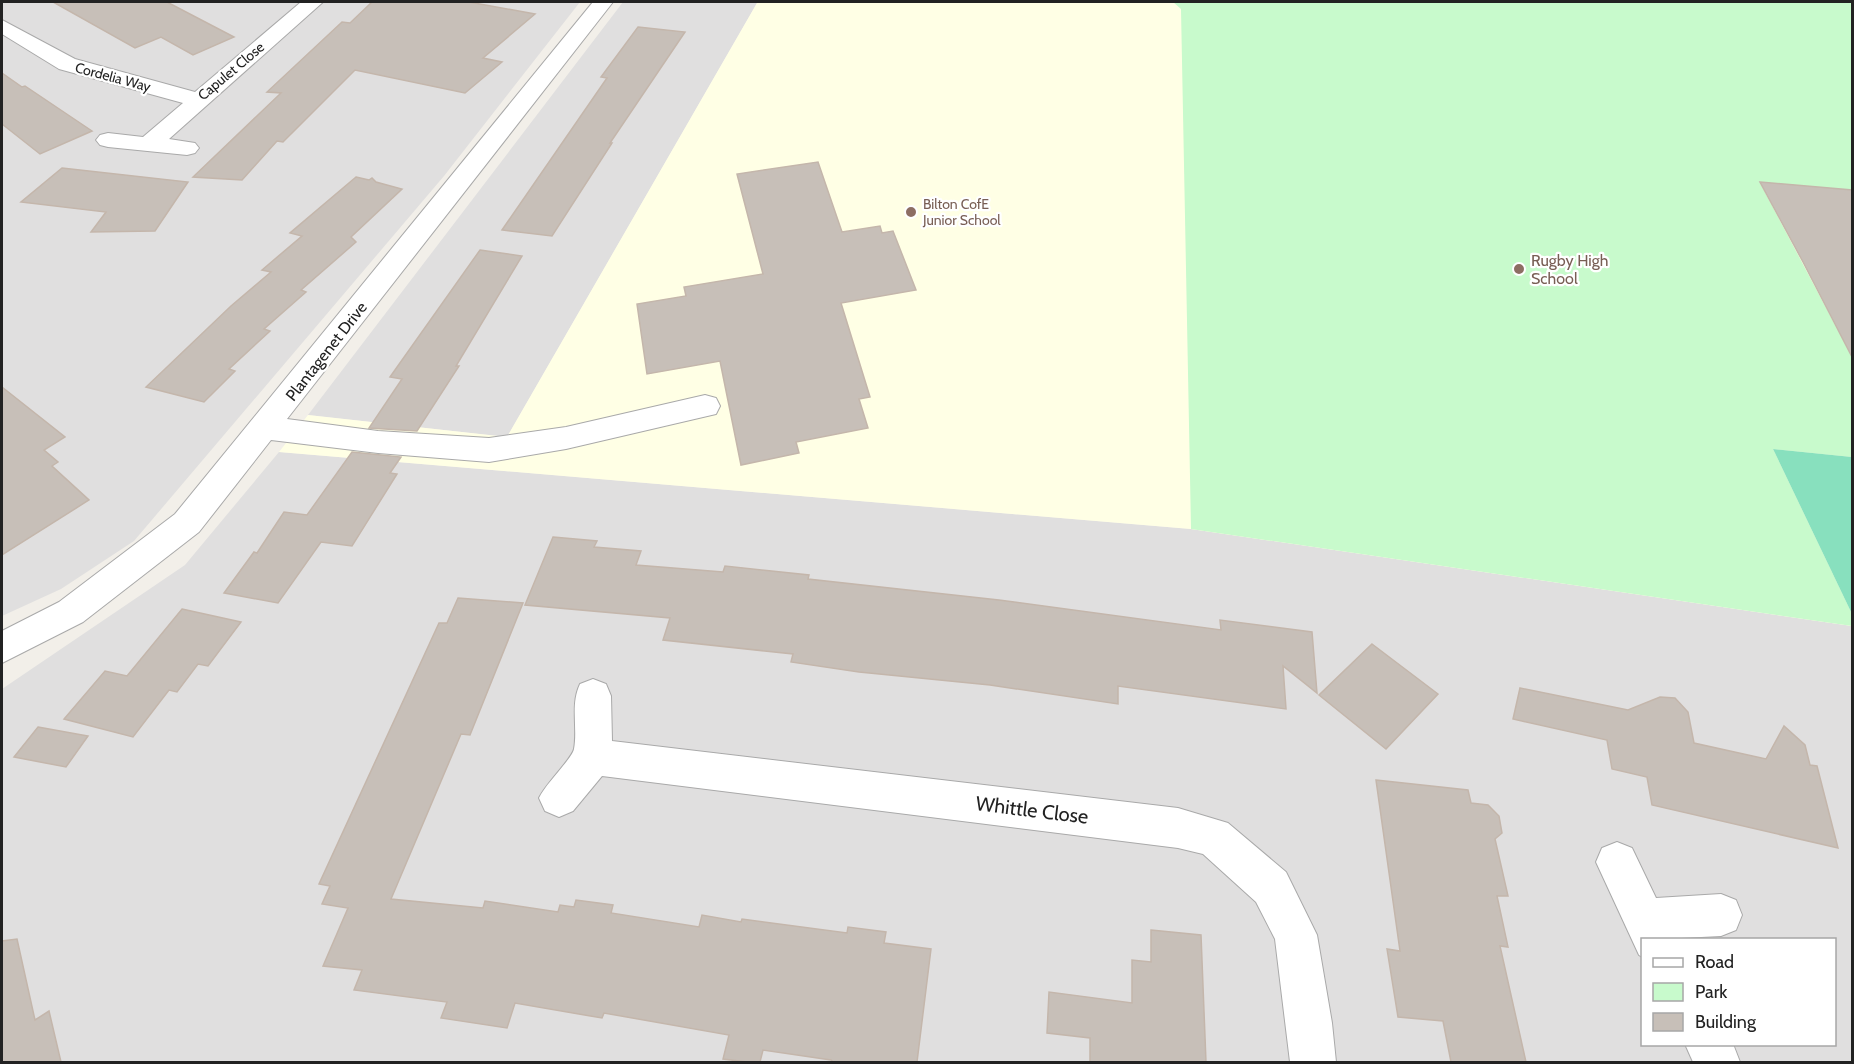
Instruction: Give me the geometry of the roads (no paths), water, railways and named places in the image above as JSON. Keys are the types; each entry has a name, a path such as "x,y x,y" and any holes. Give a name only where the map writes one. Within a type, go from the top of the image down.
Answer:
{"street":[{"name":"Capulet Close","path":"150,143 313,2"},
{"name":"Plantagenet Drive","path":"2,648 71,612 187,523 266,428 603,2"},
{"name":"Cordelia Way","path":"2,26 67,64 197,100"},
{"path":"108,140 187,148"},
{"path":"266,428 378,442 489,450 566,438 705,406"},
{"path":"559,798 593,757 593,696"},
{"name":"Whittle Close","path":"593,757 1178,828 1214,837 1271,887 1296,935 1310,1023 1313,1062"},
{"path":"1617,862 1649,930 1721,915"},
{"path":"1709,1046 1717,1062"}],"place":[{"name":"Bilton CofE Junior School","path":"911,212"},
{"name":"Rugby High School","path":"1519,269"}]}
